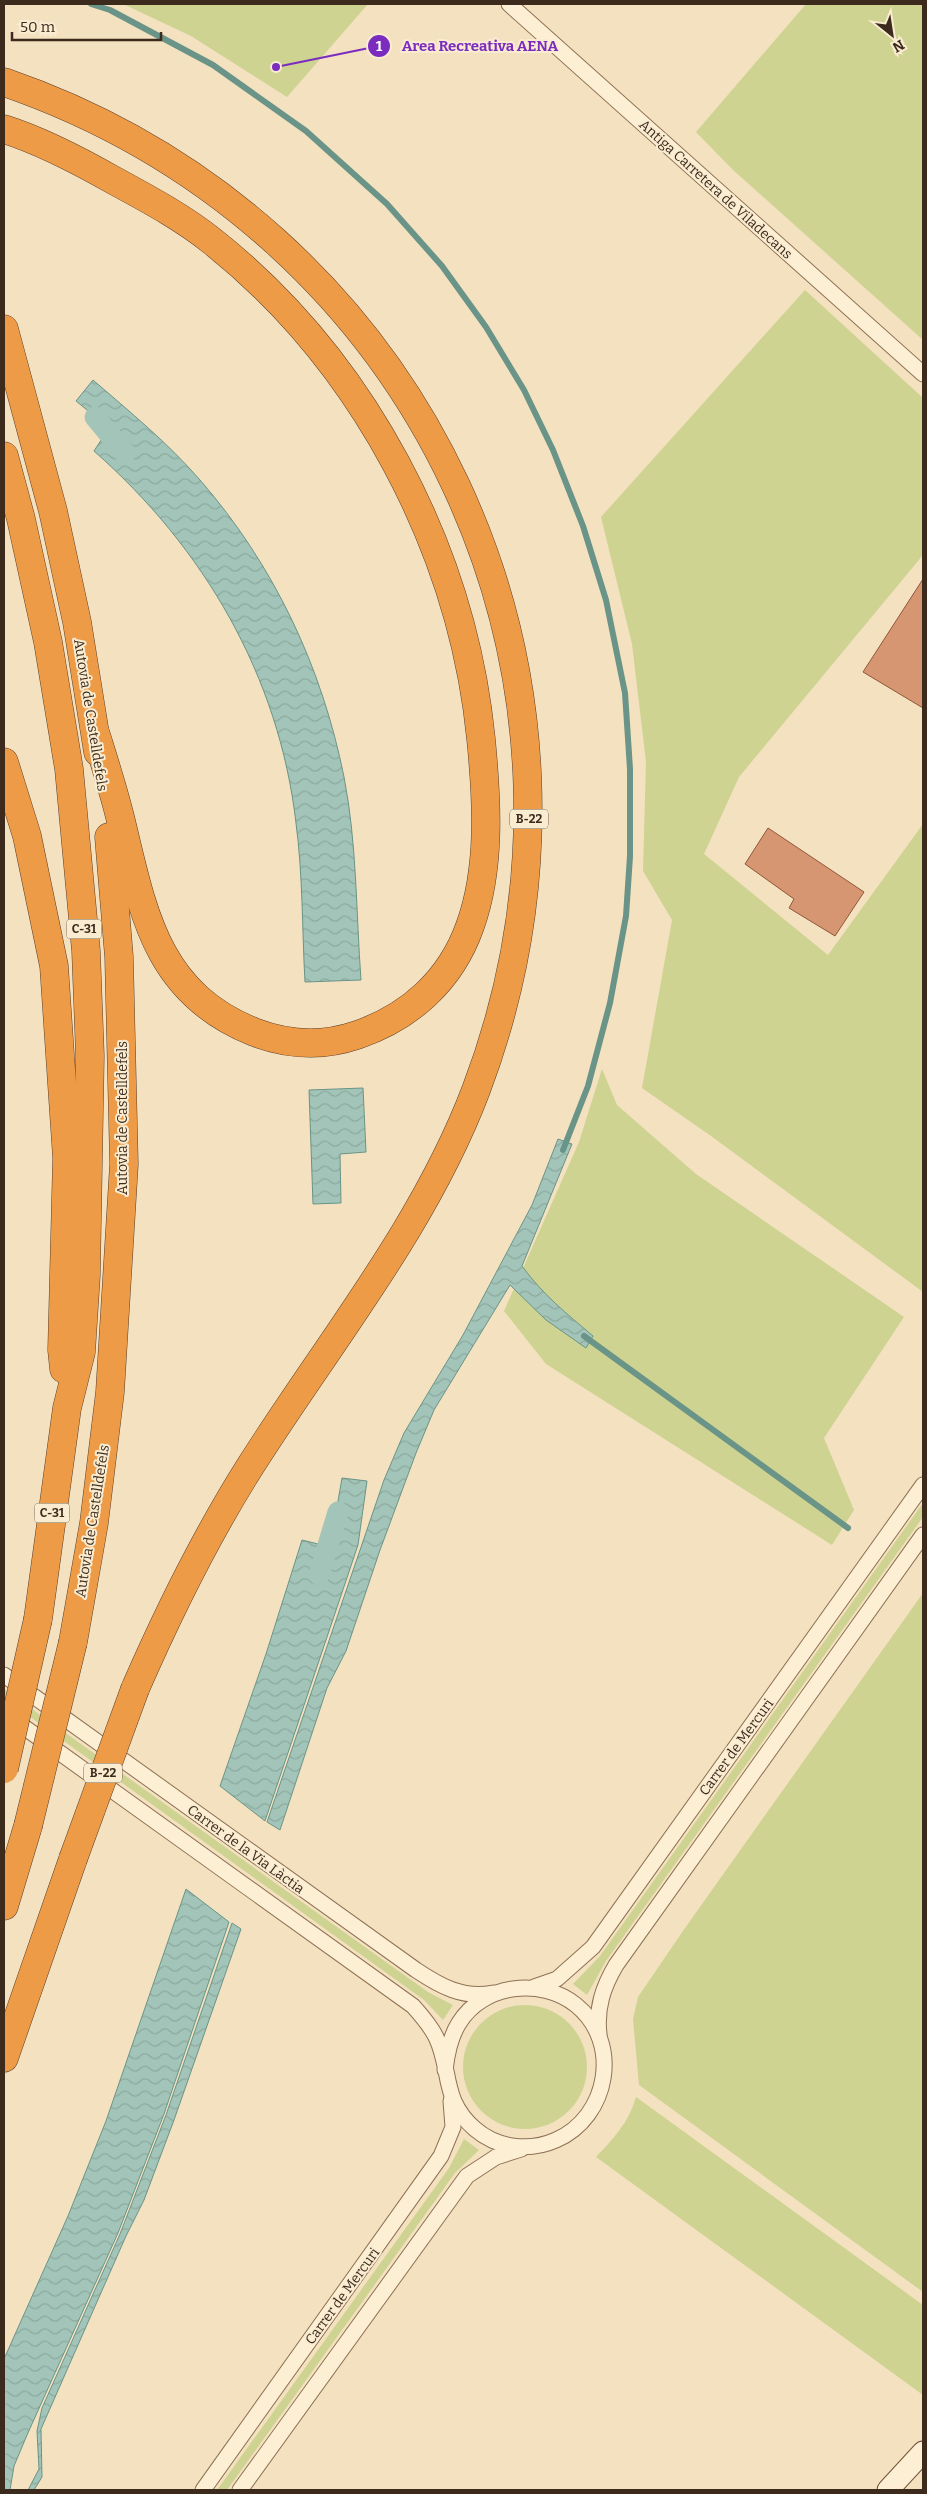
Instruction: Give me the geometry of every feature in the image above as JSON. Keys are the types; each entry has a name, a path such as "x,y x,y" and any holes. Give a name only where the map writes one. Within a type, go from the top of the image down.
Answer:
{"highway":[{"name":"B-22","path":"4,82 97,119 194,175 238,208 292,257 340,306 382,360 417,410 472,518 490,566 520,692 527,760 530,839 523,908 496,1032 475,1094 447,1154 378,1277 254,1461 216,1522 166,1619 135,1689 73,1859 4,2058"},
{"path":"8,130 99,172 157,204 211,240 260,283 304,330 344,381 380,435 416,503 447,577 468,652 478,711 484,779 485,839 479,892 471,925 456,958 439,982 419,1002 394,1020 348,1038 316,1044 277,1041 244,1028 217,1014 194,995 170,967 155,940 136,891 120,818 96,735"},
{"name":"Autovia de Castelldefels","path":"4,329 53,511 77,622 96,735 112,865 119,958 124,1164 110,1392 94,1523 73,1642 28,1826 4,1906"},
{"name":"C-31","path":"4,456 48,642 69,769 86,952 90,1056 86,1275 81,1352 67,1408 38,1619 4,1768"},
{"path":"4,762 27,836 54,966 67,1158 62,1350 67,1408"}],"main road":[{"path":"888,2490 923,2452"}],"street":[{"name":"Antiga Carretera de Viladecans","path":"509,4 923,374"},
{"name":"Carrer de Mercuri","path":"530,1988 557,1979 593,1947 923,1485"},
{"name":"Carrer de Mercuri","path":"600,2043 598,2010 602,1994 616,1965 923,1535"},
{"name":"Carrer de la Via Làctia","path":"4,1676 416,1970 435,1982 466,1995 499,1992"},
{"path":"4,1712 400,1995 427,2021 436,2037 450,2092 456,2107 475,2129 488,2137 515,2147 528,2147"},
{"path":"240,2490 466,2176 496,2157 557,2140 579,2125 590,2113 602,2090 605,2072 604,2056 593,2026 576,2005 552,1993 530,1988 511,1988 483,1999 459,2022 451,2039 445,2070"},
{"name":"Carrer de Mercuri","path":"203,2490 441,2156 453,2127 454,2111 450,2092"}],"green space":[{"path":"123,4 368,4 287,97 191,36"},
{"path":"806,4 923,4 923,340 732,169 696,132"},
{"path":"805,290 923,398 923,555 739,777 704,854 828,955 923,824 923,1292 711,1136 642,1088 672,920 643,871 646,762 632,644 601,517"},
{"path":"602,1069 617,1105 696,1174 904,1317 824,1438 854,1510 832,1545 546,1364 504,1311 579,1142"},
{"path":"923,1503 923,1517 606,1961 587,1995 573,1984 600,1956"},
{"path":"923,1593 923,2292 639,2085 633,2019 638,1997"},
{"path":"4,1689 428,1992 453,2005 443,2020 424,2000 4,1698"},
{"path":"525,2005 549,2010 569,2023 582,2043 587,2067 582,2091 569,2111 549,2124 525,2129 501,2124 481,2111 468,2091 463,2067 468,2043 481,2023 501,2010"},
{"path":"636,2097 923,2305 923,2395 596,2157 625,2122"},
{"path":"464,2139 479,2150 455,2173 227,2490 217,2490 449,2168"}],"water":[{"path":"93,380 162,441 200,480 251,547 292,619 323,696 335,736 344,777 354,853 361,980 305,982 301,883 296,823 287,769 273,716 254,666 230,618 202,573 170,529 134,489 94,451 109,428 76,401"},
{"path":"363,1088 366,1152 340,1154 341,1203 313,1204 309,1090"},
{"path":"558,1139 572,1144 522,1266 546,1295 593,1336 586,1348 546,1320 510,1285 434,1410 380,1550 346,1651 327,1688 280,1830 267,1822 384,1480 404,1433 463,1335 532,1205"},
{"path":"342,1478 367,1481 358,1545 265,1821 220,1786 266,1654 302,1540 330,1547"},
{"path":"186,1889 229,1922 164,2114 118,2233 27,2435 14,2466 10,2490 4,2490 4,2359 68,2216 106,2121"},
{"path":"232,1923 241,1929 174,2120 144,2200 126,2236 41,2429 42,2477 34,2490 28,2490 39,2469 37,2431 42,2408 120,2234 166,2115"}],"building":[{"path":"923,579 923,708 863,672"},
{"path":"768,828 864,892 835,936 789,908 794,899 745,864"}],"waterway":[{"path":"91,4 110,10 213,65 306,131 387,204 442,266 486,327 524,390 553,450 583,526 606,600 625,693 630,769 630,856 626,916 610,1003 588,1086 563,1150"},
{"path":"95,417 125,453"},
{"path":"584,1336 848,1528"},
{"path":"319,1575 338,1512"}],"place":[{"name":"Area Recreativa AENA","path":"276,67"}]}
